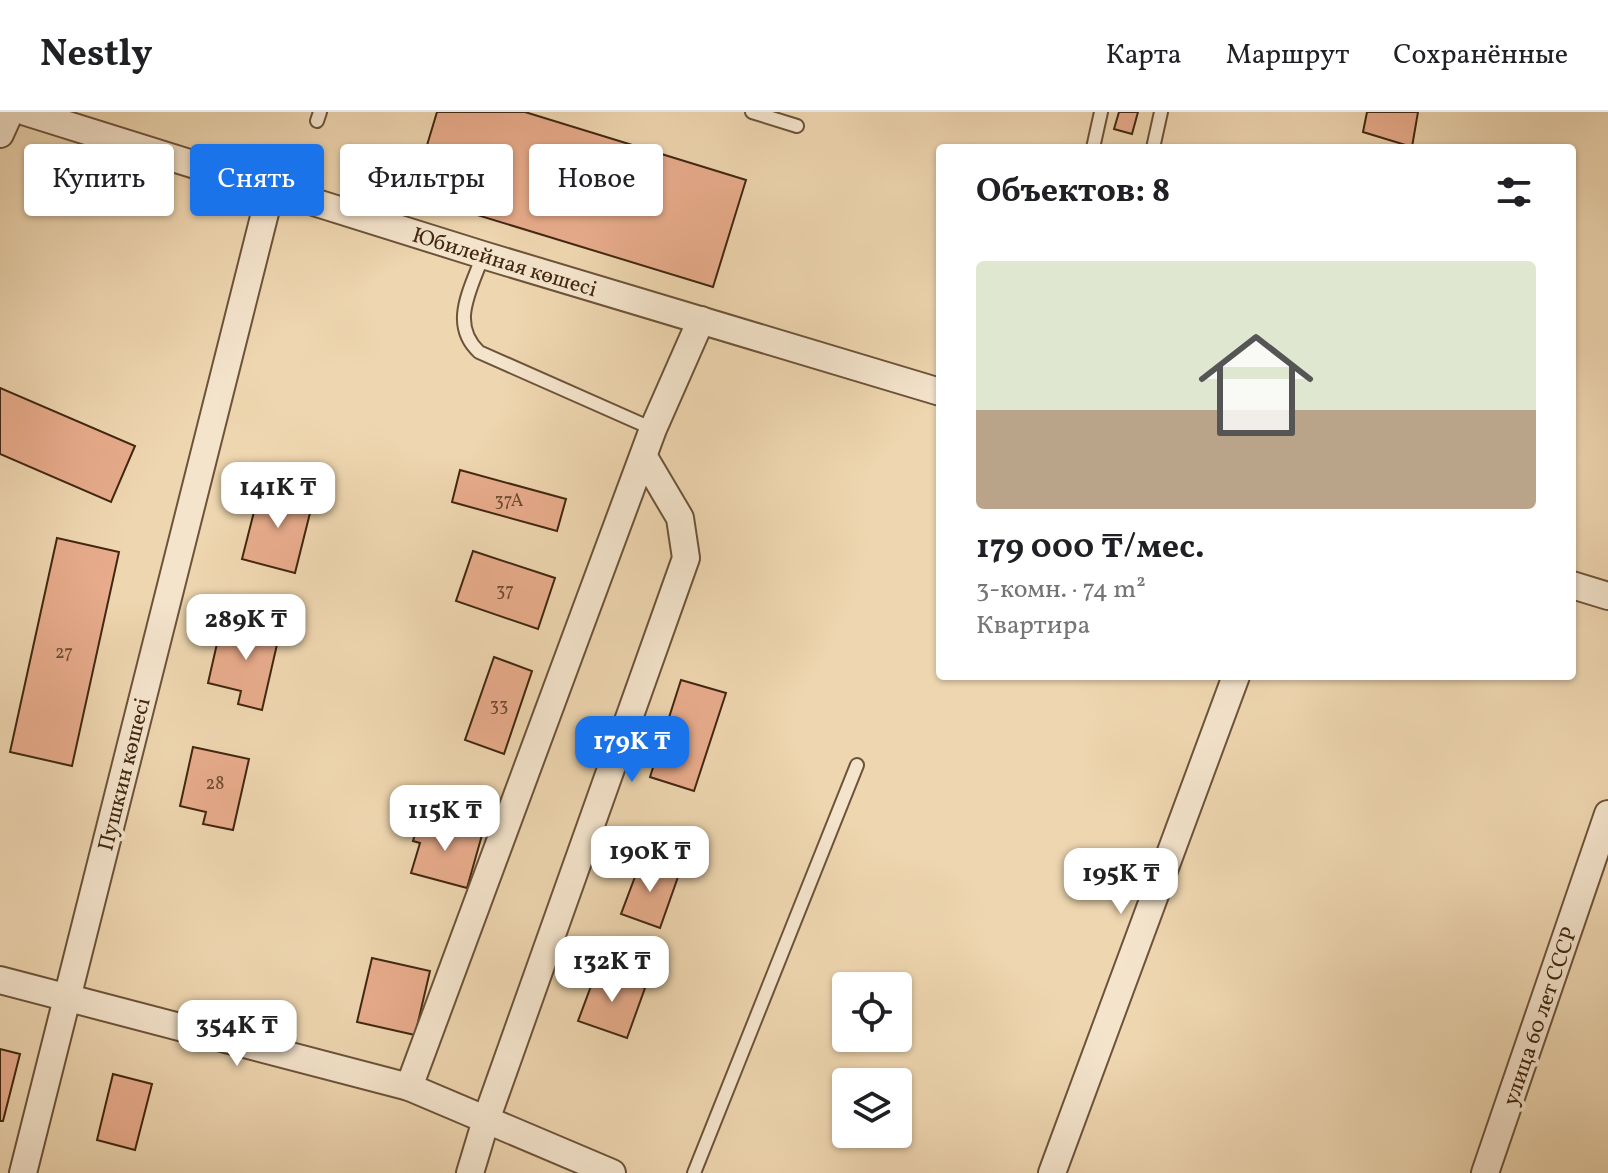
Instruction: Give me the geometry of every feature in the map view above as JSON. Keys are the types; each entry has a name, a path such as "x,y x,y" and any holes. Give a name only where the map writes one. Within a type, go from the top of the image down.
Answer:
{"street":[{"path":"0,134 10,112"},
{"name":"Юбилейная көшесі","path":"26,112 190,164"},
{"name":"Юбилейная көшесі","path":"324,206 936,391"},
{"name":"Пушкин көшесі","path":"23,1173 264,216"},
{"path":"409,1087 653,429 701,320"},
{"path":"470,1173 486,1120 686,558 680,518 644,457"},
{"path":"1576,586 1608,596"},
{"path":"1052,1173 1235,680"},
{"name":"улица 60 лет СССР","path":"1485,1173 1608,814"},
{"path":"0,980 409,1087 612,1173"}],"lane":[{"path":"752,112 797,126"},
{"path":"1094,144 1101,112"},
{"path":"1154,144 1161,112"},
{"path":"483,255 465,306 463,324 467,341 479,352 653,429"},
{"path":"694,1173 857,765"}],"building":[{"path":"437,112 525,112 629,144 529,144 529,216 663,216 663,154 746,180 713,287 481,216 513,216 513,144 427,144"},
{"path":"1119,112 1138,112 1132,134 1114,129"},
{"path":"1367,112 1418,112 1413,144 1402,144 1363,132"},
{"path":"0,388 135,446 111,502 0,454"},
{"path":"460,470 566,499 557,531 452,502"},
{"path":"260,488 313,501 295,573 242,559"},
{"path":"57,538 119,552 72,766 10,752"},
{"path":"473,551 555,578 538,629 456,601"},
{"path":"259,621 281,627 262,710 238,704 241,691 208,683 221,626 257,634"},
{"path":"494,657 532,671 504,754 465,740"},
{"path":"681,680 726,693 694,791 650,777"},
{"path":"193,747 249,759 233,830 203,824 206,812 180,806"},
{"path":"420,817 482,835 467,888 411,873 420,843 413,841"},
{"path":"641,861 679,874 660,928 621,914"},
{"path":"372,958 430,971 415,1035 357,1022"},
{"path":"597,970 645,988 627,1038 578,1021"},
{"path":"0,1049 20,1054 3,1121 0,1121"},
{"path":"113,1074 152,1084 135,1150 97,1140"}]}
